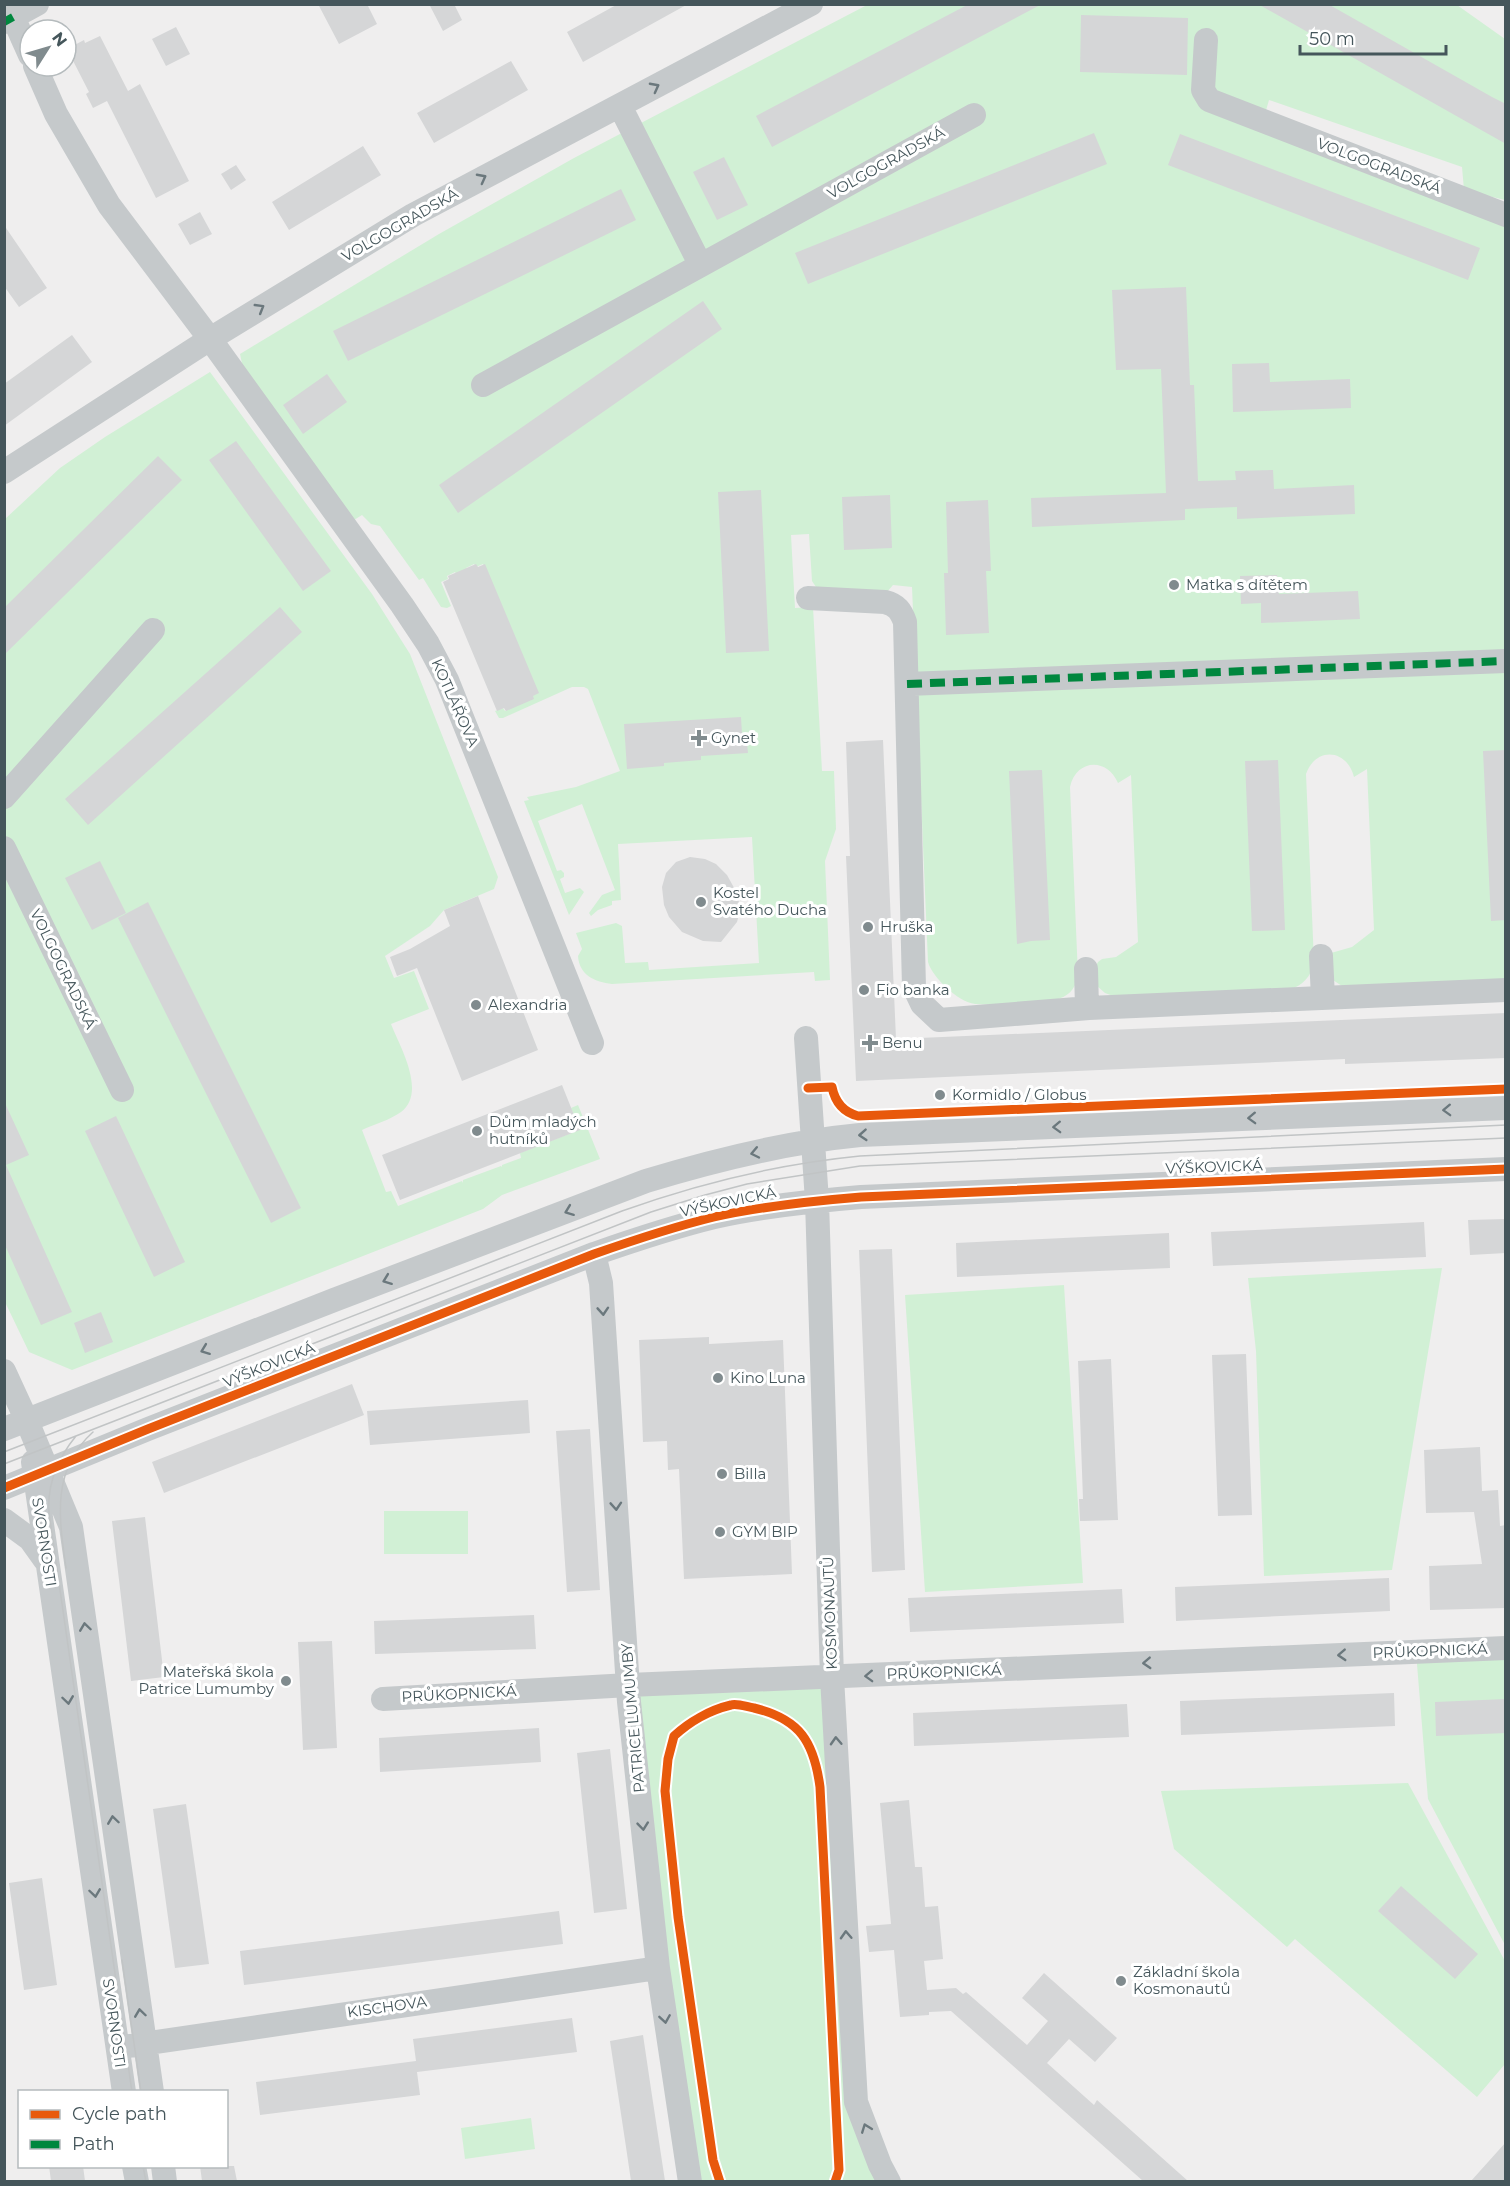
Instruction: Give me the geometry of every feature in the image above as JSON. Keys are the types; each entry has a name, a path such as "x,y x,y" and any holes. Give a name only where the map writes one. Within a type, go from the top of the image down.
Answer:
{"street":[{"path":"18,32 9,14 37,4"},
{"name":"VOLGOGRADSKÁ","path":"4,472 210,339 412,215 811,4"},
{"name":"VOLGOGRADSKÁ","path":"1206,40 1203,90 1209,100 1506,215"},
{"name":"KOTLÁŘOVA","path":"40,78 56,114 109,205 210,339 402,604 428,644 447,680 592,1043"},
{"path":"620,106 700,264"},
{"name":"VOLGOGRADSKÁ","path":"483,385 974,115"},
{"path":"808,597 893,604 900,611 905,622 914,987 922,1005 939,1020 1087,1008 1506,990"},
{"path":"4,797 153,630"},
{"path":"907,684 1506,661"},
{"name":"VOLGOGRADSKÁ","path":"4,848 122,1090"},
{"path":"1321,956 1323,998"},
{"path":"1086,969 1087,1008"},
{"name":"KOSMONAUTŮ","path":"806,1038 817,1201 832,1677 856,2102 880,2165 889,2181"},
{"path":"4,1429 646,1181 699,1165 812,1140 860,1135 1506,1108"},
{"name":"VÝŠKOVICKÁ","path":"4,1488 594,1254 654,1233 714,1217 764,1208 861,1197 1506,1170"},
{"name":"PATRICE LUMUMBY","path":"594,1254 601,1283 628,1684 658,1968 690,2181"},
{"path":"4,1371 27,1421"},
{"name":"SVORNOSTI","path":"27,1421 41,1473 49,1573 124,2090"},
{"path":"71,1527 69,1516 71,1488 83,1461 93,1452"},
{"name":"SVORNOSTI","path":"41,1473 71,1527 152,2090"},
{"path":"4,1520 23,1532 35,1544 44,1557 49,1573"},
{"name":"PRŮKOPNICKÁ","path":"383,1699 628,1684 1506,1648"},
{"name":"KISCHOVA","path":"117,2048 658,1968"}],"green space":[{"path":"867,5 1457,5 1505,39 1505,200 1464,190 1462,167 1269,100 1260,131 1505,224 1505,981 1342,986 1333,980 1331,953 1352,947 1374,930 1367,769 1354,777 1345,761 1331,754 1317,759 1306,774 1314,962 1306,980 1298,986 1289,990 1116,997 1105,993 1097,986 1096,966 1098,962 1102,959 1116,957 1138,942 1131,775 1118,783 1107,769 1100,765 1092,765 1078,771 1070,787 1078,976 1075,985 1067,995 1054,1000 975,1004 961,999 940,981 928,962 912,587 893,585 887,592 820,593 812,581 809,534 791,535 795,608 813,607 822,771 834,771 836,829 825,861 830,980 815,981 814,972 612,984 594,979 581,968 578,956 582,949 576,933 616,923 622,926 625,963 648,962 649,970 759,963 752,837 618,844 621,900 612,901 612,905 598,910 591,916 589,913 602,895 615,890 582,804 538,821 557,871 561,870 564,873 564,877 560,879 565,893 580,888 584,892 569,915 524,801 529,800 527,797 576,787 620,771 588,689 572,687 499,718 495,711 503,708 505,711 513,707 493,588 483,564 476,567 474,564 466,568 467,571 457,575 455,572 441,582 451,606 441,607 423,578 419,580 380,526 371,524 362,515 354,520 243,368 240,354 439,234 574,158"},
{"path":"210,372 372,594 410,654 498,877 494,889 444,910 430,926 385,956 394,978 414,971 429,1009 391,1024 412,1081 412,1093 408,1103 397,1115 362,1130 386,1192 391,1191 398,1206 502,1167 502,1165 521,1158 520,1153 579,1130 571,1108 578,1105 600,1159 502,1195 483,1209 72,1370 29,1352 5,1302 5,519 60,468 105,437"},
{"path":"1442,1268 1392,1570 1264,1576 1256,1351 1248,1278"},
{"path":"1064,1285 1083,1583 925,1592 905,1295"},
{"path":"384,1511 468,1511 468,1554 384,1554"},
{"path":"1505,1648 1505,1945 1428,1799 1416,1652"},
{"path":"832,1677 856,2102 889,2181 689,2181 629,1685"},
{"path":"1408,1783 1505,1961 1505,2064 1477,2097 1295,1939 1287,1947 1174,1849 1161,1791"},
{"path":"531,2118 535,2149 465,2159 461,2128"}],"building":[{"path":"318,4 367,4 377,24 339,44"},
{"path":"429,4 454,4 462,20 443,31"},
{"path":"618,4 688,4 583,62 567,32"},
{"path":"969,4 1042,4 772,147 756,116"},
{"path":"1258,4 1328,4 1506,104 1506,144"},
{"path":"1081,15 1188,18 1187,75 1080,72"},
{"path":"176,27 190,54 166,66 152,39"},
{"path":"100,36 128,91 140,84 189,181 156,198 107,101 93,108 86,94 89,92 78,70 78,43 84,40 85,43"},
{"path":"511,61 528,90 434,143 417,113"},
{"path":"1094,133 1107,164 808,284 795,253"},
{"path":"1180,134 1480,248 1468,280 1168,165"},
{"path":"363,146 381,175 289,230 272,202"},
{"path":"724,157 748,205 717,220 693,172"},
{"path":"236,165 246,180 231,190 221,174"},
{"path":"621,189 636,220 348,361 333,331"},
{"path":"200,212 212,234 190,245 178,224"},
{"path":"4,225 47,288 19,307 4,286"},
{"path":"1186,287 1190,385 1194,385 1198,481 1236,480 1235,471 1273,470 1274,489 1354,485 1355,514 1237,519 1237,507 1185,509 1185,520 1032,527 1031,498 1166,493 1161,369 1116,370 1112,290"},
{"path":"703,301 722,329 458,513 439,485"},
{"path":"72,335 92,362 4,426 4,384"},
{"path":"1269,363 1270,382 1350,379 1351,408 1233,412 1232,364"},
{"path":"327,374 347,402 303,434 283,405"},
{"path":"236,441 331,571 303,591 209,460"},
{"path":"158,456 182,480 4,655 4,608"},
{"path":"761,490 769,651 726,653 718,492"},
{"path":"890,495 892,548 844,550 842,497"},
{"path":"988,500 991,571 986,571 989,633 946,635 944,573 948,573 946,502"},
{"path":"476,564 478,567 485,564 539,693 533,696 534,699 506,711 504,708 497,711 443,582 449,579 448,576"},
{"path":"1277,575 1279,594 1358,591 1360,619 1261,623 1261,603 1241,604 1240,576"},
{"path":"280,607 302,632 88,825 65,799"},
{"path":"741,717 742,734 746,734 748,753 701,756 701,760 627,769 624,724"},
{"path":"883,740 896,1039 1506,1013 1506,1058 1345,1064 1345,1059 856,1081 846,856 850,856 846,742"},
{"path":"1506,750 1506,920 1491,921 1483,751"},
{"path":"1278,760 1285,930 1252,931 1245,761"},
{"path":"1042,770 1050,940 1017,944 1009,771"},
{"name":"Kostel Svatého Ducha","path":"690,857 705,859 716,864 727,875 738,895 740,911 737,922 721,942 703,941 682,932 669,917 664,905 662,887 666,873 676,862"},
{"path":"100,861 126,913 92,930 65,878"},
{"name":"Alexandria","path":"478,896 538,1050 462,1081 417,968 397,976 390,957 410,949 450,926 444,910"},
{"path":"148,902 301,1208 271,1223 118,918"},
{"path":"562,1085 580,1130 400,1200 382,1155"},
{"path":"4,1101 29,1155 6,1165 72,1312 41,1325 4,1243"},
{"path":"116,1116 185,1262 154,1277 85,1131"},
{"path":"1506,1219 1506,1253 1470,1255 1468,1220"},
{"path":"1424,1222 1426,1257 1213,1266 1211,1232"},
{"path":"1169,1233 1170,1268 957,1277 956,1243"},
{"path":"892,1249 905,1570 872,1572 859,1250"},
{"path":"101,1312 113,1342 85,1353 74,1323"},
{"path":"709,1337 709,1344 783,1340 792,1574 684,1579 679,1469 668,1470 667,1441 643,1442 639,1340"},
{"path":"1246,1354 1252,1515 1218,1516 1212,1355"},
{"path":"1111,1359 1118,1520 1080,1521 1079,1499 1083,1499 1078,1361"},
{"path":"352,1384 364,1415 164,1493 152,1462"},
{"path":"528,1400 530,1433 370,1445 367,1411"},
{"path":"590,1429 600,1590 567,1592 556,1431"},
{"path":"1480,1447 1482,1491 1498,1490 1500,1526 1506,1525 1506,1608 1430,1610 1429,1566 1482,1564 1474,1512 1426,1513 1424,1450"},
{"path":"145,1517 164,1677 131,1681 112,1521"},
{"path":"1389,1578 1390,1611 1176,1621 1175,1587"},
{"path":"1122,1589 1124,1623 910,1632 908,1598"},
{"path":"534,1615 536,1649 375,1654 374,1621"},
{"path":"332,1641 337,1748 303,1750 298,1642"},
{"path":"1394,1693 1395,1726 1181,1735 1180,1701"},
{"path":"1506,1699 1506,1733 1436,1736 1435,1702"},
{"path":"1127,1704 1129,1737 914,1746 913,1713"},
{"path":"539,1728 541,1762 380,1772 379,1738"},
{"path":"610,1749 627,1909 594,1913 577,1753"},
{"path":"909,1800 915,1867 922,1867 925,1907 938,1906 943,1959 924,1961 927,1990 956,1988 963,1994 966,1992 1027,2045 1048,2021 1022,1998 1044,1973 1117,2038 1095,2062 1069,2039 1047,2063 1094,2105 1097,2100 1188,2181 1143,2181 951,2011 900,2017 894,1950 869,1952 866,1926 891,1924 880,1803"},
{"path":"186,1804 209,1964 175,1968 153,1809"},
{"path":"42,1878 57,1985 24,1990 9,1883"},
{"path":"1401,1886 1478,1954 1455,1979 1378,1911"},
{"path":"559,1911 563,1944 244,1985 240,1951"},
{"path":"572,2018 577,2052 417,2072 420,2095 260,2115 256,2082 416,2061 413,2039"},
{"path":"643,2035 665,2181 631,2181 610,2041"},
{"path":"1506,2142 1506,2181 1471,2181"},
{"path":"234,2166 237,2181 202,2181 200,2168"},
{"path":"49,2168 83,2168 85,2181 51,2181"}],"tram line":[{"path":"4,1452 622,1211 710,1183 740,1176 799,1164 860,1156 1506,1125"},
{"path":"4,1464 651,1212 747,1184 860,1166 1506,1138"},
{"path":"66,1568 60,1513 64,1479 79,1447 93,1432"},
{"path":"76,1436 55,1472 50,1492 49,1513 132,2090"},
{"path":"122,1960 141,2090"},
{"path":"143,2168 146,2182"}],"marked path":[{"path":"4,22 13,17"},
{"path":"907,684 1506,661"}],"cycle path":[{"path":"808,1088 832,1087 840,1106 858,1116 1506,1089"},
{"path":"4,1488 594,1254 714,1217 788,1204 861,1197 1506,1169"},
{"path":"720,2182 713,2160 678,1917 665,1791 668,1759 674,1736 708,1713 736,1704 770,1713 794,1726 809,1745 817,1771 820,1787 839,2170 835,2182"}],"place":[{"name":"Matka s dítětem","path":"1174,585"},
{"name":"Gynet","path":"699,738"},
{"name":"Kostel Svatého Ducha","path":"701,902"},
{"name":"Hruška","path":"868,927"},
{"name":"Fio banka","path":"864,990"},
{"name":"Alexandria","path":"476,1005"},
{"name":"Benu","path":"870,1043"},
{"name":"Kormidlo / Globus","path":"940,1095"},
{"name":"Dům mladých hutníků","path":"477,1131"},
{"name":"Kino Luna","path":"718,1378"},
{"name":"Billa","path":"722,1474"},
{"name":"GYM BIP","path":"720,1532"},
{"name":"Mateřská škola Patrice Lumumby","path":"286,1681"},
{"name":"Základní škola Kosmonautů","path":"1121,1981"}]}
